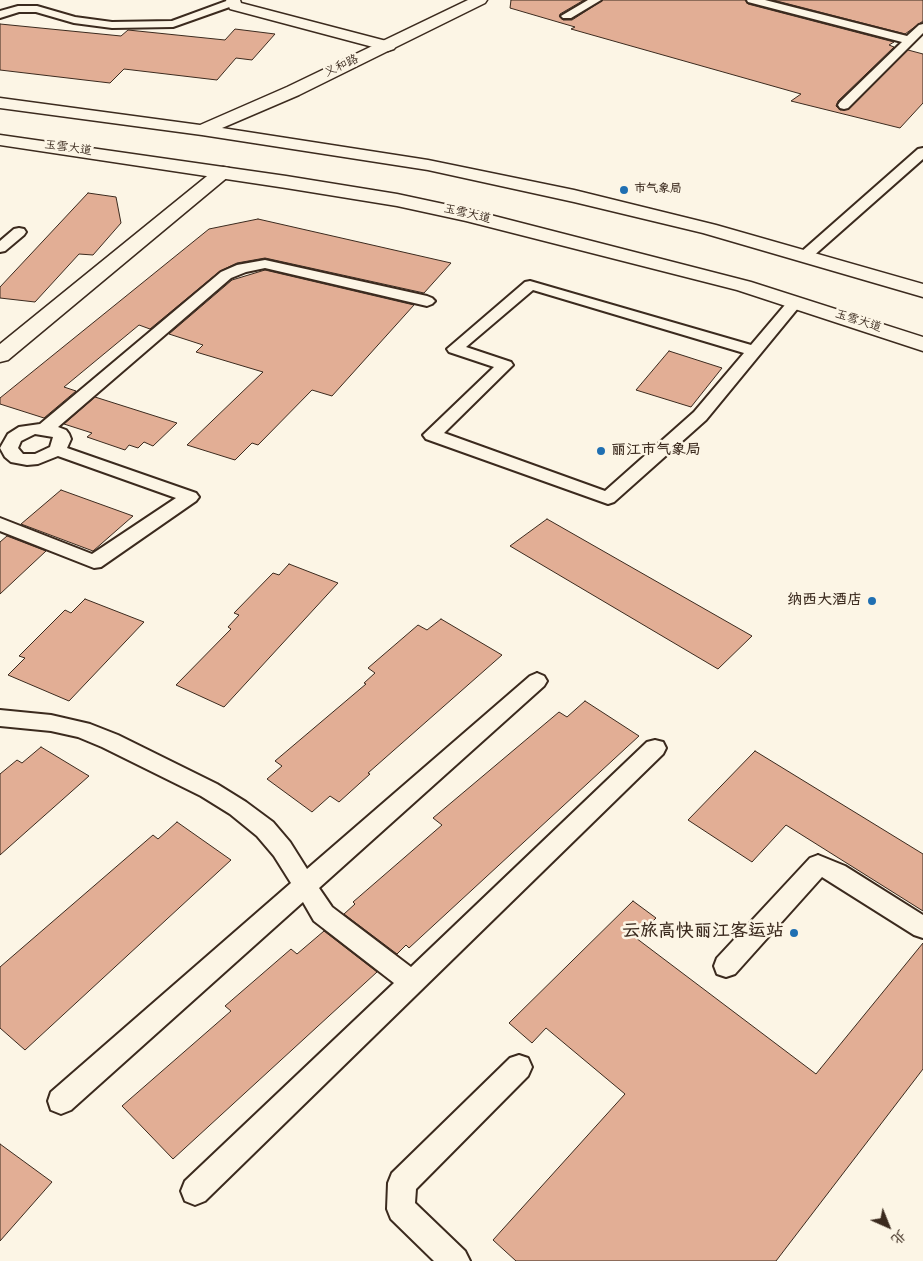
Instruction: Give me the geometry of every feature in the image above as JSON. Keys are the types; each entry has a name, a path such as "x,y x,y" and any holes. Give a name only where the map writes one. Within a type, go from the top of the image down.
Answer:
{"main road":[{"name":"义和路","path":"202,130 388,46 480,0"},
{"path":"233,1 235,6 388,46"},
{"path":"0,103 202,130 428,164 640,212 806,256 923,292"},
{"name":"玉雪大道","path":"0,140 223,172 397,200 467,215 676,267 795,302 923,344"},
{"path":"0,355 223,172"}],"lane":[{"path":"567,16 596,0"},
{"path":"0,15 18,10 37,8 74,20 112,25 173,24 233,1"},
{"path":"759,1 910,40"},
{"path":"844,105 923,27"},
{"path":"806,256 923,152"},
{"path":"0,229 19,232 0,248"},
{"path":"46,429 226,275 242,268 265,264 427,301"},
{"path":"754,351 530,285 455,349 505,365 432,435 608,498 700,416 795,302"},
{"path":"46,429 60,434 62,439 57,450 38,459 27,460 10,454 7,435 46,429"},
{"path":"0,524 94,562 190,497 57,450"},
{"path":"0,468 13,455"},
{"path":"61,1101 537,681"},
{"path":"0,718 51,723 82,730 110,740 209,790 238,808 265,830 282,849 323,914 412,982"},
{"path":"195,1191 655,748"},
{"path":"726,966 818,865 837,873 923,928"},
{"path":"455,1261 401,1209 402,1183 519,1067"}],"building":[{"path":"511,0 584,0 560,14 563,20 572,20 603,0 745,0 748,4 894,42 889,45 894,47 838,101 836,106 840,110 849,109 908,50 923,54 923,103 900,128 791,101 801,94 571,29 575,27 510,8"},
{"path":"773,0 923,0 923,21 905,34"},
{"path":"0,24 121,36 128,30 225,40 235,29 275,34 252,60 236,58 217,80 124,69 110,83 0,70"},
{"path":"88,193 116,197 121,223 93,255 79,254 35,302 0,298 0,287"},
{"path":"258,219 451,263 424,293 265,258 237,263 220,271 150,329 139,325 64,387 76,391 44,418 0,404 0,398 209,229"},
{"path":"265,270 414,305 332,396 312,390 258,445 252,443 235,460 187,445 263,372 196,352 203,345 169,334 232,280"},
{"path":"669,351 722,368 691,407 636,390"},
{"path":"95,397 177,423 153,446 144,442 138,448 129,445 125,450 87,437 92,433 64,424"},
{"path":"61,490 133,516 93,551 21,524"},
{"path":"547,519 752,636 718,669 510,546"},
{"path":"7,536 46,551 0,594 0,542"},
{"path":"289,564 338,583 224,707 176,685 231,629 228,627 239,615 234,613 273,573 279,575"},
{"path":"85,599 144,622 69,701 8,675 25,658 19,656 65,610 71,613"},
{"path":"441,619 502,655 368,773 370,774 339,802 330,796 312,812 267,779 282,766 275,761 366,684 364,683 375,673 368,668 418,625 427,630"},
{"path":"585,701 639,736 409,948 406,945 397,954 344,914 355,904 353,902 442,825 433,818 559,712 567,717"},
{"path":"41,747 89,776 0,855 0,774 17,760 22,763"},
{"path":"755,751 923,854 923,911 786,825 752,862 688,820"},
{"path":"177,822 231,860 25,1050 0,1028 0,967 153,835 158,839"},
{"path":"633,901 656,918 636,938 816,1074 923,943 923,1069 776,1261 516,1261 493,1240 625,1094 546,1028 532,1043 509,1023"},
{"path":"324,931 377,972 173,1159 122,1106 231,1011 225,1006 291,949 297,954"},
{"path":"0,1144 52,1182 0,1241"}],"place":[{"name":"市气象局","path":"624,190"},
{"name":"丽江市气象局","path":"601,451"},
{"name":"纳西大酒店","path":"872,601"},
{"name":"云旅高快丽江客运站","path":"794,933"}]}
